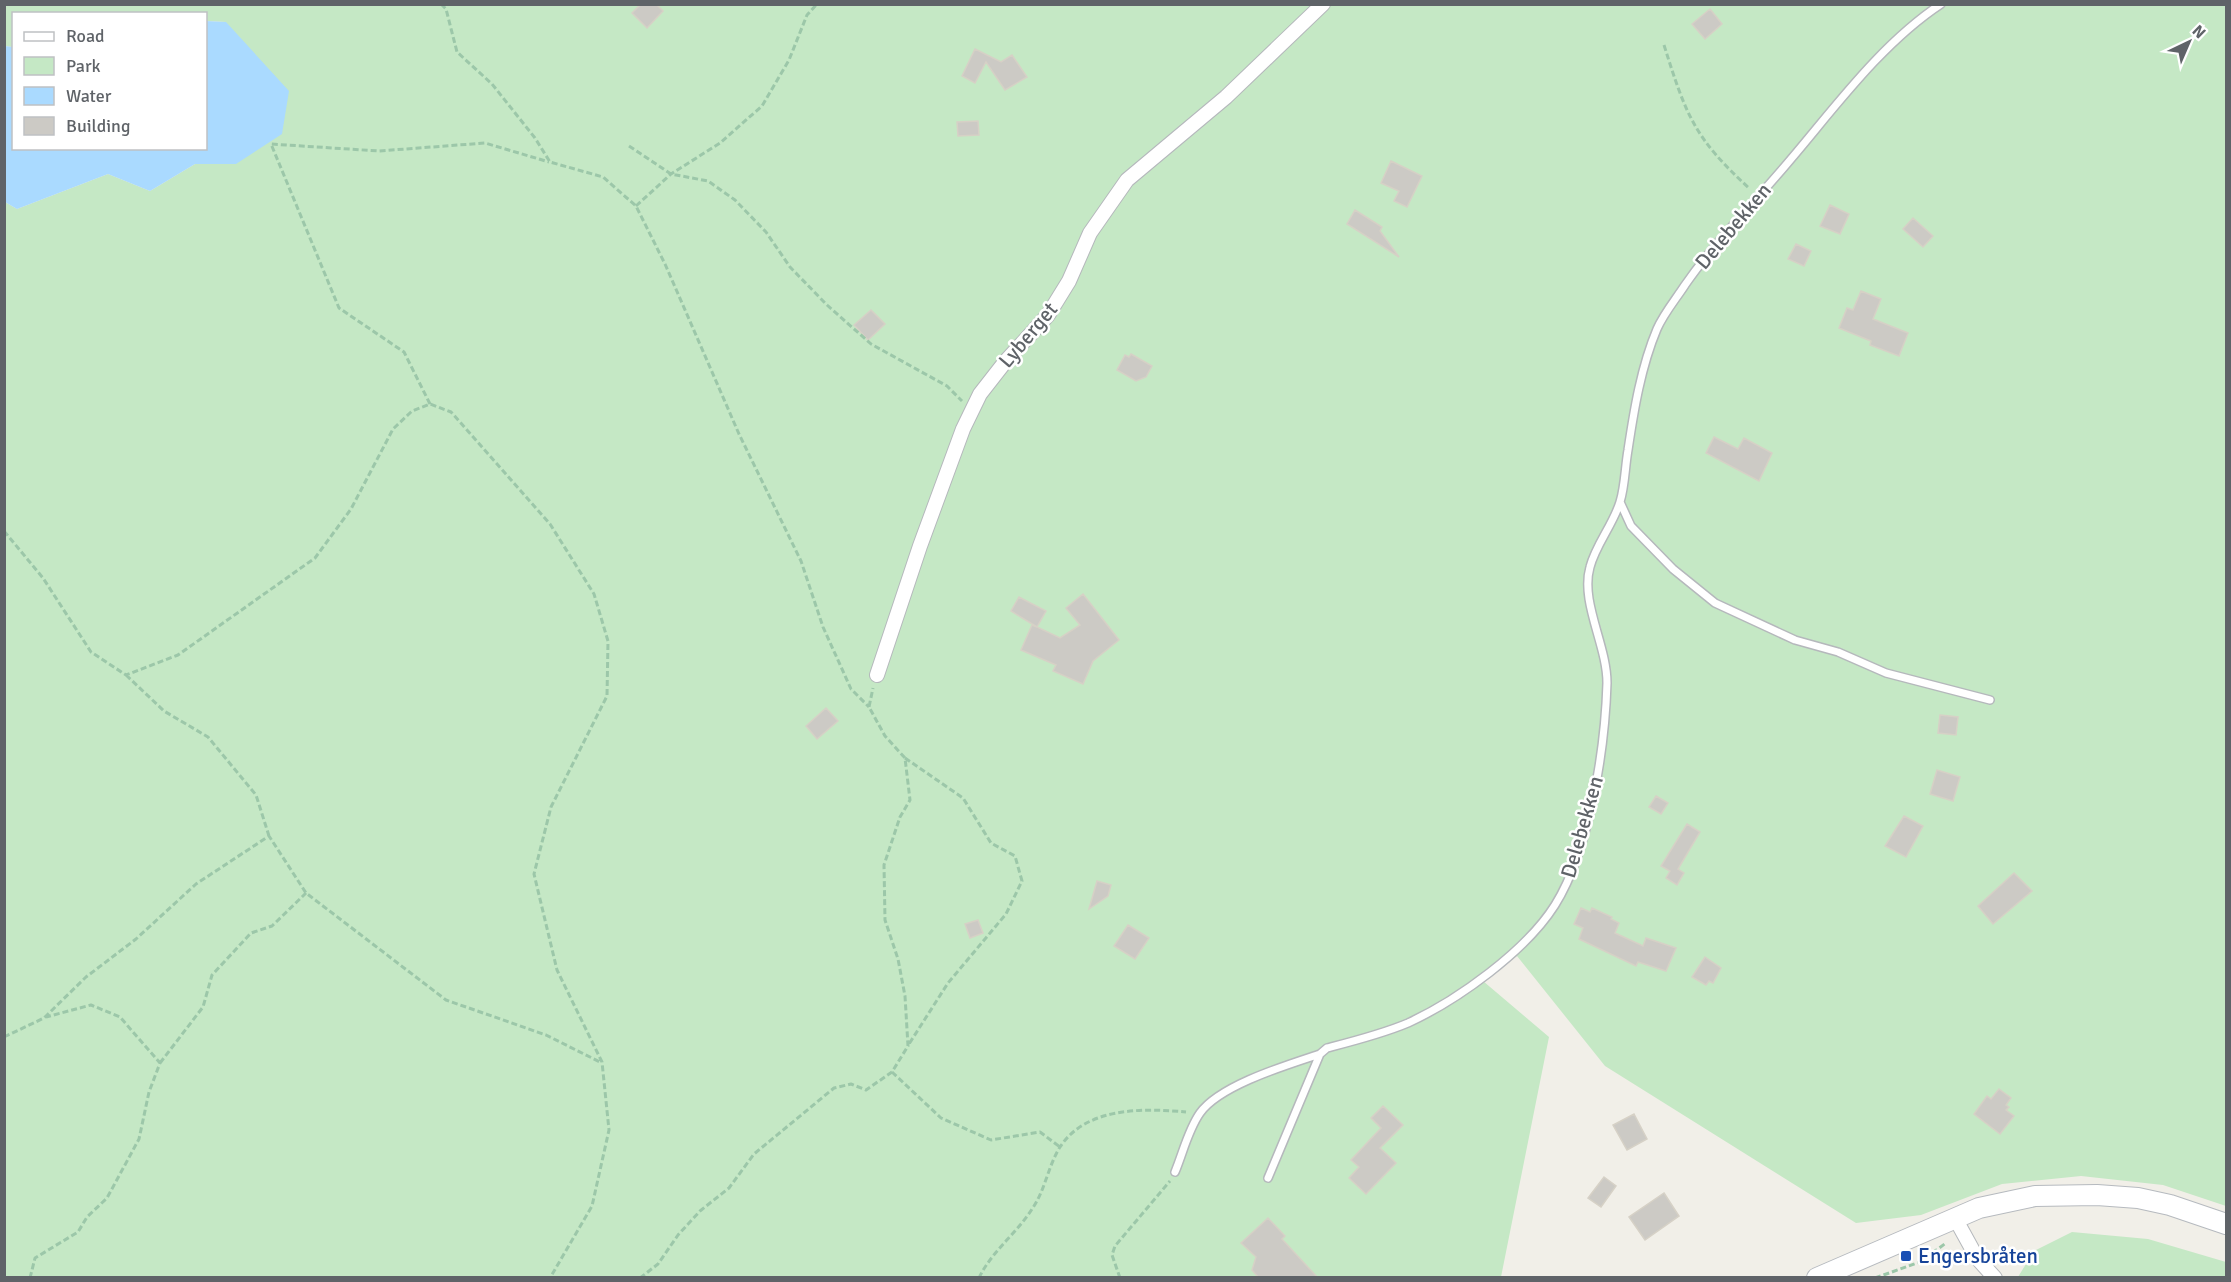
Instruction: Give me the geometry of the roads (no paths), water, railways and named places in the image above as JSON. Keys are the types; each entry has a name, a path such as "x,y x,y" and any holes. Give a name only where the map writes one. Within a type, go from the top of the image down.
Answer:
{"main road":[{"path":"1817,1278 1959,1224 2016,1199 2097,1194 2153,1201 2226,1224"}],"street":[{"name":"Lyberget","path":"877,675 901,599 971,411 992,377 1054,307 1090,233 1128,180 1226,97 1323,4"},
{"path":"1959,1224 1977,1258 1995,1278"}],"lane":[{"name":"Delebekken","path":"1175,1172 1199,1114 1207,1104 1226,1092 1320,1054 1327,1048 1408,1023 1472,983 1533,934 1564,888 1589,810 1600,761 1605,718 1606,666 1587,588 1588,577 1590,567 1620,502 1640,388 1658,328 1702,259 1809,134 1882,55 1919,20 1941,4"},
{"path":"1620,502 1631,526 1673,569 1715,603 1795,640 1838,652 1886,673 1990,700"},
{"path":"1268,1178 1320,1054"}],"water":[{"path":"207,21 226,22 289,91 282,134 236,164 195,164 150,191 108,174 17,209 5,202 5,46 12,47 12,150 207,150"}],"place":[{"name":"Engersbråten","path":"1906,1256"}]}
